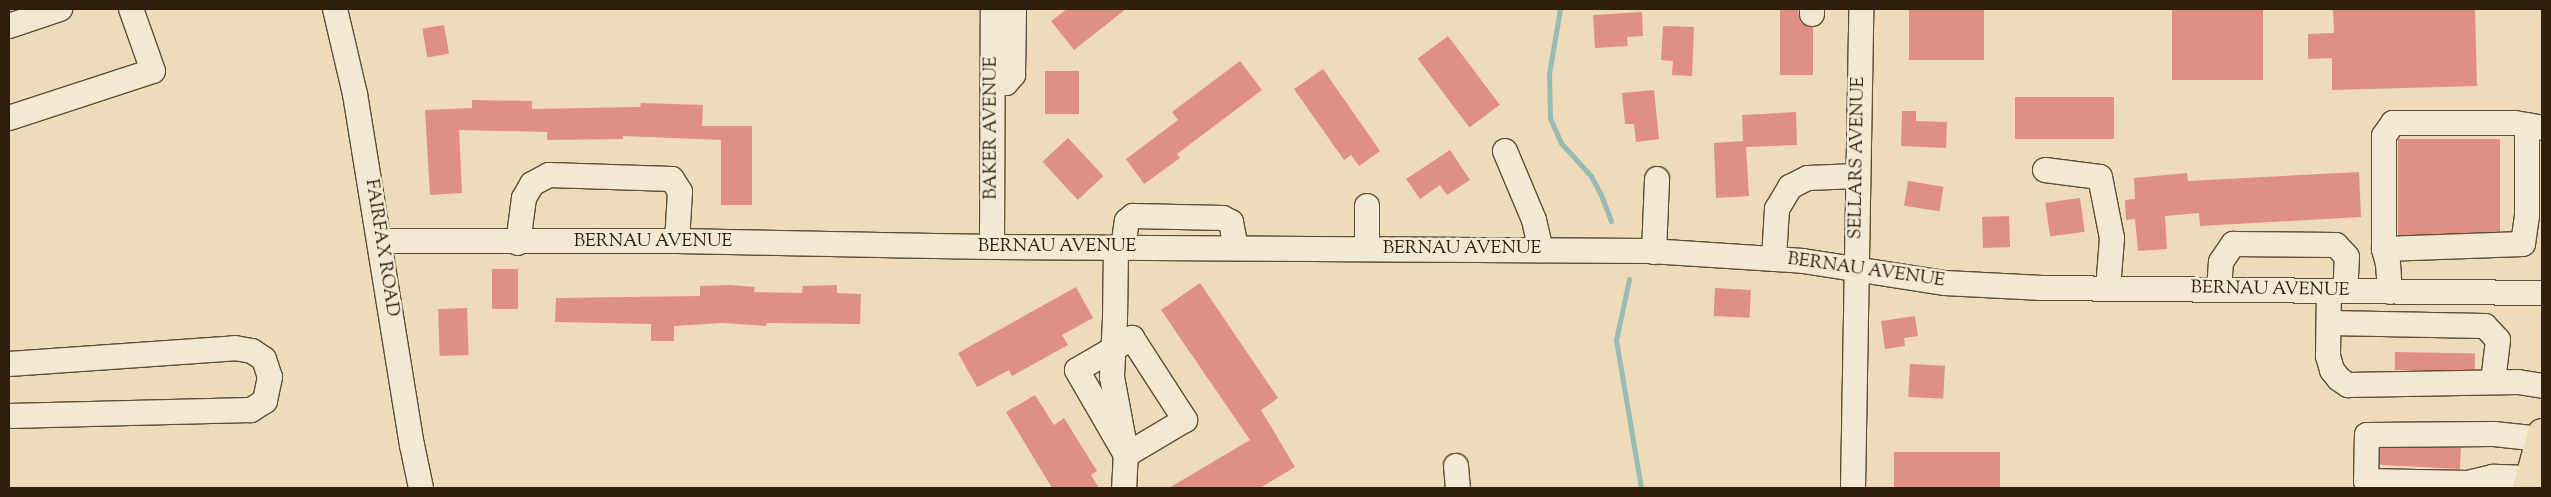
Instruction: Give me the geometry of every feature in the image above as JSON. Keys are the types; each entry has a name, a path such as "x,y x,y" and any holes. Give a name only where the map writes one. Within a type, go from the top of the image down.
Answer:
{"main road":[{"path":"2529,483 2541,436"}],"street":[{"path":"9,26 60,9"},
{"path":"9,118 153,72 131,9"},
{"name":"FAIRFAX ROAD","path":"335,9 355,94 412,445 421,488"},
{"name":"BAKER AVENUE","path":"992,247 993,9"},
{"path":"992,84 1006,83 1013,75 1014,9"},
{"name":"SELLARS AVENUE","path":"1853,488 1855,270 1861,9"},
{"path":"2384,249 2523,244 2535,126 2515,123 2392,123 2384,136 2384,249 2388,264 2390,292"},
{"path":"1505,151 1534,220 1541,250"},
{"path":"2045,170 2100,177 2112,238 2108,289"},
{"path":"518,242 524,198 532,184 549,175 672,179 680,192 677,241"},
{"path":"1774,259 1777,209 1790,187 1808,178 1857,176"},
{"path":"1654,252 1657,179"},
{"path":"1367,206 1367,249"},
{"path":"1124,488 1126,455 1112,378 1119,248 1128,222 1133,216 1223,218 1231,222 1236,248"},
{"name":"BERNAU AVENUE","path":"380,241 677,241 992,247 1654,252 1774,259 1945,283 2042,288 2542,293"},
{"path":"2219,290 2221,262 2233,244 2336,245 2346,257 2328,323 2328,356 2332,370 2339,379 2348,385 2518,382 2542,386"},
{"path":"2328,323 2485,326 2498,340 2494,382"},
{"path":"1132,338 1185,420 1126,455 1077,370 1132,338"},
{"path":"9,364 235,348 252,352 264,359 270,377 265,401 251,410 9,416"},
{"path":"2529,483 2492,477 2468,483 2366,481 2367,434 2541,436"}],"building":[{"path":"1067,9 1126,9 1074,50 1051,21"},
{"path":"1780,9 1798,9 1800,21 1806,26 1813,27 1813,75 1780,75"},
{"path":"1909,9 1984,9 1984,60 1909,60"},
{"path":"2172,9 2263,9 2263,80 2172,80"},
{"path":"2333,9 2475,9 2477,86 2332,90 2332,58 2308,59 2308,34 2334,33"},
{"path":"1642,12 1643,36 1627,37 1628,46 1595,48 1593,15"},
{"path":"444,25 449,54 427,57 422,29"},
{"path":"1663,26 1694,27 1692,76 1672,75 1673,61 1661,60"},
{"path":"1448,36 1500,105 1469,128 1418,59"},
{"path":"1240,61 1262,90 1177,154 1180,158 1144,184 1126,159 1178,120 1172,112"},
{"path":"1323,69 1380,151 1359,166 1351,155 1344,160 1294,89"},
{"path":"1045,71 1079,71 1079,114 1045,114"},
{"path":"1654,90 1659,139 1636,142 1634,124 1625,124 1622,93"},
{"path":"2015,97 2114,97 2114,139 2015,139"},
{"path":"472,100 532,101 532,109 640,107 641,103 703,105 702,126 752,126 752,205 721,205 721,140 623,136 623,139 547,140 547,132 459,130 462,193 430,195 425,110 472,108"},
{"path":"1902,111 1916,111 1916,121 1947,122 1946,148 1901,146"},
{"path":"1796,112 1797,145 1746,147 1749,196 1716,198 1714,143 1743,141 1742,115"},
{"path":"1068,138 1103,176 1078,200 1042,162"},
{"path":"2398,139 2500,139 2500,235 2398,235"},
{"path":"1450,150 1470,180 1447,195 1440,185 1420,199 1406,179"},
{"path":"2359,172 2361,217 2200,226 2199,213 2165,216 2167,249 2138,251 2135,219 2126,220 2125,200 2135,199 2134,178 2187,173 2188,181"},
{"path":"1908,181 1944,187 1940,211 1904,206"},
{"path":"2080,198 2085,232 2050,237 2045,203"},
{"path":"2009,216 2010,247 1983,248 1982,217"},
{"path":"492,269 518,269 518,309 492,309"},
{"path":"1200,283 1278,398 1261,410 1295,467 1260,488 1169,488 1250,440 1161,310"},
{"path":"730,285 755,287 754,292 802,293 803,286 837,285 837,293 861,294 860,324 767,323 766,326 722,323 674,326 674,341 651,341 651,324 555,322 556,298 700,296 700,286"},
{"path":"1076,287 1093,318 1062,335 1068,345 1012,376 1009,370 977,387 958,353"},
{"path":"1715,288 1751,290 1749,318 1714,316"},
{"path":"467,308 469,355 440,356 438,309"},
{"path":"1915,316 1918,336 1904,338 1905,346 1885,349 1881,321"},
{"path":"2395,352 2475,353 2475,371 2395,370"},
{"path":"1910,364 1945,366 1943,399 1908,397"},
{"path":"1035,395 1054,425 1064,418 1097,471 1091,475 1099,488 1052,488 1006,412"},
{"path":"2380,444 2461,448 2460,469 2379,465"},
{"path":"1894,452 2000,452 2000,488 1894,488"}],"waterway":[{"path":"1560,9 1549,74 1550,118 1561,143 1591,176 1611,221"},
{"path":"1629,279 1616,340 1641,488"}]}
